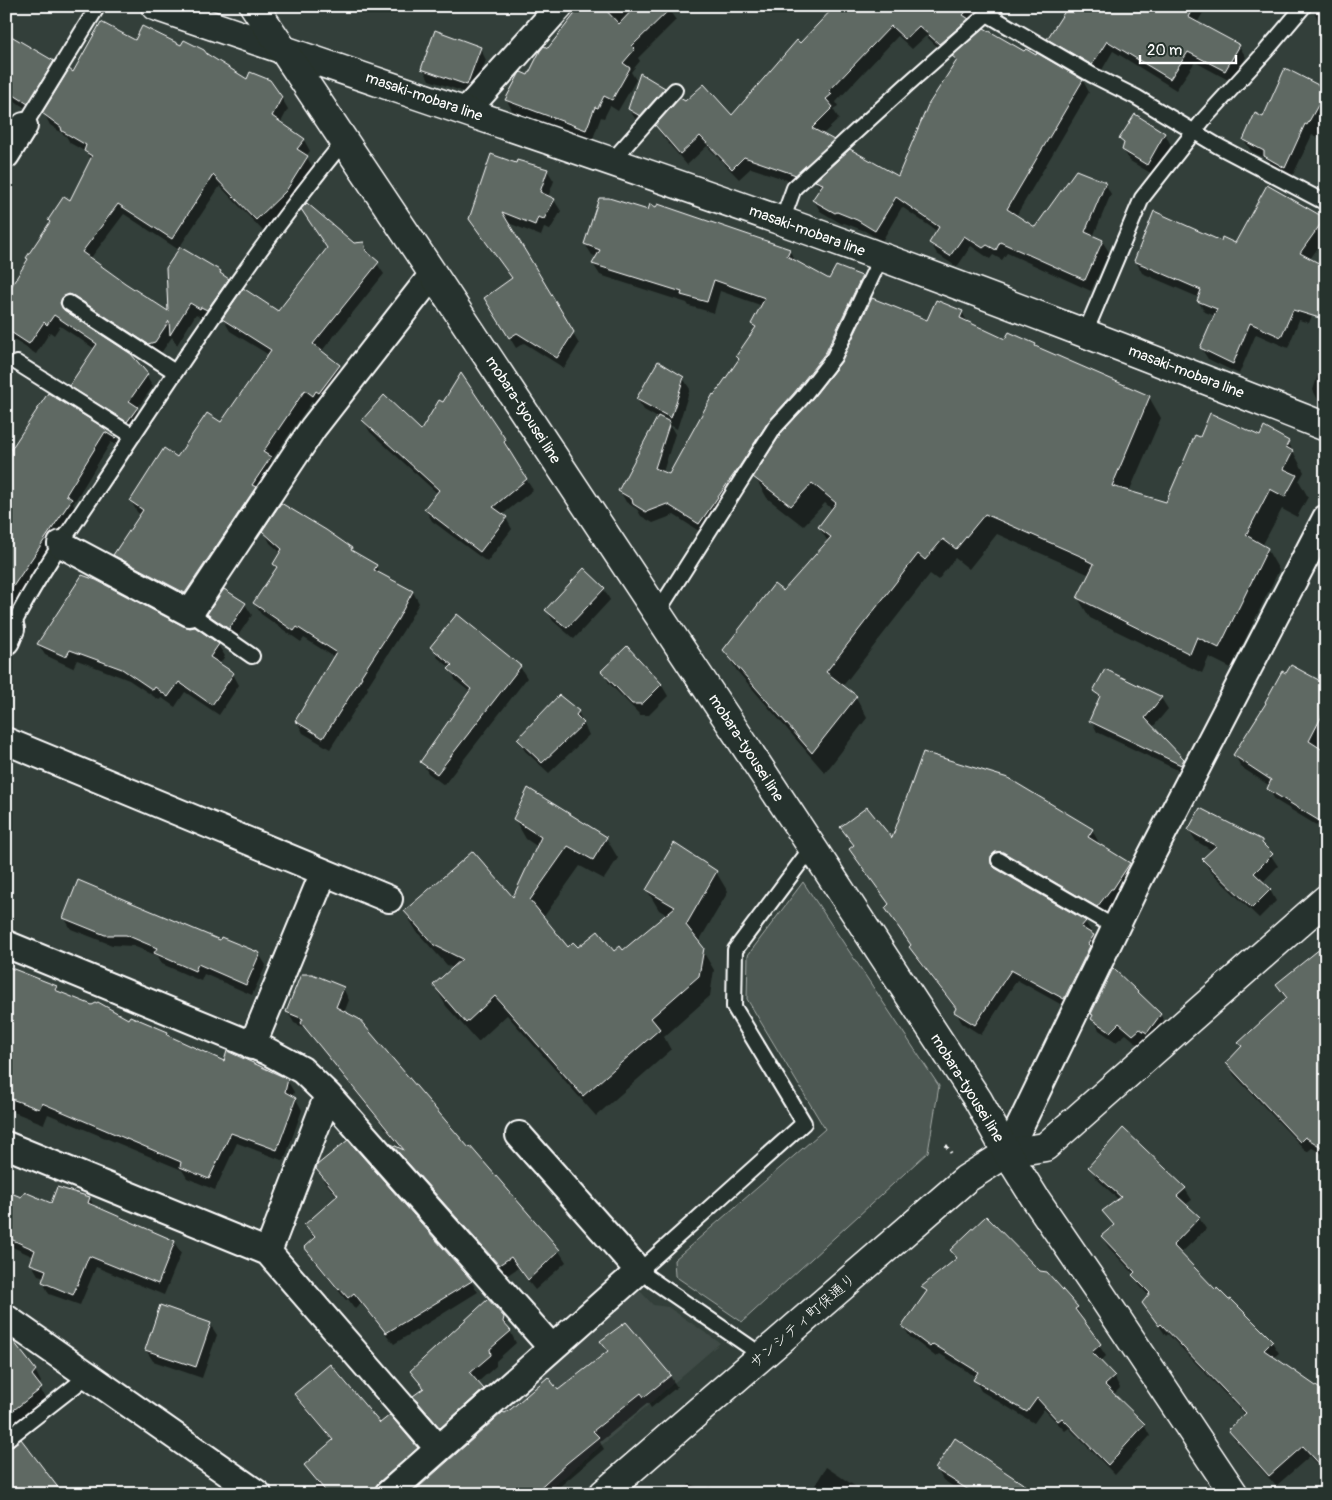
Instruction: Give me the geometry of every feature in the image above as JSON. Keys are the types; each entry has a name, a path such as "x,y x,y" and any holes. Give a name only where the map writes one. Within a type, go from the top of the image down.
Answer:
{"main road":[{"name":"masaki-mobara line","path":"155,6 466,111 782,221 1084,333 1326,427"},
{"name":"mobara-tyousei line","path":"254,6 812,847 978,1100 1007,1153 1035,1198 1234,1494"},
{"path":"1007,1153 1045,1147 1326,899"},
{"name":"サンシティ町保通り","path":"603,1494 966,1179 1007,1153"}],"street":[{"path":"466,111 560,6"},
{"path":"6,155 24,126"},
{"path":"61,544 190,613 314,428 433,274"},
{"path":"1007,1153 1139,879 1326,518"},
{"path":"6,741 389,899"},
{"path":"252,1046 324,872"},
{"path":"6,944 267,1051 302,1070 328,1095 552,1348"},
{"path":"268,1252 328,1095"},
{"path":"388,1494 639,1271 519,1135"},
{"path":"6,1145 268,1252 438,1448"},
{"path":"6,1318 256,1493"}],"lane":[{"path":"24,126 98,6"},
{"path":"1084,333 1142,198 1194,132 1304,6"},
{"path":"782,221 794,188 909,82 992,10 1092,75 1136,97 1194,132 1326,203"},
{"path":"611,162 675,90"},
{"path":"8,632 61,544 216,311 344,140"},
{"path":"657,613 775,427 801,399 834,357 881,258"},
{"path":"69,303 175,372"},
{"path":"17,363 133,436"},
{"path":"190,613 252,656"},
{"path":"763,1356 639,1271 804,1123 734,1007 735,950 812,847"},
{"path":"999,860 1116,928"},
{"path":"6,1440 89,1375"}],"shaded area":[{"path":"803,882 939,1086 928,1152 742,1322 675,1276 674,1260 825,1129 747,999 748,955"},
{"path":"640,1291 653,1305 668,1307 720,1343 545,1494 409,1494"}],"building":[{"path":"581,6 602,6 619,24 636,6 673,6 632,46 635,49 623,63 630,68 612,100 604,96 598,108 595,107 586,130 505,100 519,74 521,72 528,75 540,51 544,46 548,48"},
{"path":"835,6 971,6 963,15 969,19 939,44 919,26 905,39 891,26 829,91 832,94 826,99 833,107 812,128 834,140 796,175 744,157 732,169 700,136 680,154 655,125 680,98 685,101 704,84 732,115 797,40 800,43"},
{"path":"1077,6 1194,6 1188,17 1240,45 1225,71 1188,52 1170,79 1107,41 1092,65 1047,39 1067,8 1074,13"},
{"path":"101,22 135,40 142,26 181,45 184,40 204,50 207,54 247,79 250,72 270,80 282,97 272,116 305,139 297,149 308,156 286,191 256,220 213,175 172,239 118,204 82,252 168,311 166,268 180,247 221,271 220,273 229,279 207,310 201,307 200,309 190,303 170,335 169,321 155,342 148,344 74,296 69,294 62,298 60,303 64,310 131,354 148,374 129,401 138,407 127,422 69,386 97,344 54,315 47,325 44,322 29,344 6,329 6,295 28,259 26,258 50,222 48,220 64,196 70,200 92,156 84,151 86,145 62,131 61,127 42,113 69,69 73,72"},
{"path":"984,28 1024,51 1026,49 1036,55 1037,53 1083,80 1007,209 1035,227 1076,170 1106,182 1085,232 1103,240 1085,280 1000,242 996,250 987,245 983,248 964,236 950,256 929,243 939,227 896,197 875,231 857,220 837,212 835,213 812,200 823,184 815,181 850,149 898,176 928,105 957,60 952,56"},
{"path":"435,30 481,47 467,85 421,69"},
{"path":"6,33 54,61 28,104 6,90"},
{"path":"1285,68 1326,89 1326,91 1307,125 1305,124 1285,168 1264,156 1264,151 1243,140 1255,113 1263,117"},
{"path":"640,73 665,88 640,116 628,109"},
{"path":"1135,114 1165,133 1147,165 1122,150 1124,143 1119,139"},
{"path":"491,154 516,163 517,160 548,169 540,192 555,199 544,219 538,217 535,225 502,212 574,332 557,358 517,333 509,338 484,298 512,278 469,219"},
{"path":"1267,185 1325,218 1300,253 1326,267 1326,320 1293,310 1281,337 1250,323 1233,364 1200,348 1217,309 1197,301 1201,290 1134,261 1154,211 1221,241 1222,237 1235,243"},
{"path":"599,198 609,198 648,210 650,204 656,207 658,204 790,249 787,256 829,279 836,266 862,276 826,352 794,393 768,422 699,524 667,504 646,512 633,504 632,499 618,491 658,416 670,422 655,468 669,474 713,394 739,359 736,356 756,327 751,324 765,298 714,280 707,302 681,295 682,292 592,264 600,250 584,244"},
{"path":"307,203 354,243 364,242 366,251 379,262 313,344 340,365 319,393 316,391 313,396 305,390 263,452 271,457 252,485 256,487 185,593 113,555 143,510 130,501 164,448 177,457 207,413 221,422 271,350 222,319 243,288 278,311 327,248 301,209"},
{"path":"872,298 927,320 936,300 963,311 960,318 1005,339 1009,332 1036,344 1035,346 1150,396 1112,486 1166,502 1195,435 1200,437 1210,413 1260,436 1264,427 1289,441 1286,447 1293,451 1284,469 1297,475 1285,497 1270,489 1246,535 1268,548 1219,648 1197,637 1190,654 1077,598 1094,564 1087,559 985,514 956,549 943,539 925,560 918,554 826,672 857,696 812,753 723,650 774,584 783,591 831,537 818,527 836,503 812,483 791,506 753,477 782,432 808,404 841,362"},
{"path":"658,361 684,377 671,418 636,399"},
{"path":"461,373 506,440 504,442 527,479 493,507 507,517 480,552 424,509 439,490 362,420 384,395 421,430 439,400 443,402"},
{"path":"48,393 117,436 115,438 105,432 66,495 72,499 6,597 6,457"},
{"path":"281,503 326,530 352,548 351,550 377,565 374,570 413,591 398,619 323,738 295,721 336,652 297,627 294,631 253,603 277,567 273,564 282,549 262,531"},
{"path":"584,568 605,588 567,628 545,610"},
{"path":"82,575 96,580 183,626 195,627 219,644 210,657 234,673 212,705 179,682 168,697 155,687 153,690 122,669 70,650 66,657 37,644"},
{"path":"224,589 246,603 229,629 207,614"},
{"path":"457,614 521,666 437,774 420,762 471,689 448,669 452,665 430,647"},
{"path":"627,646 662,684 642,704 632,704 601,671"},
{"path":"1291,665 1326,684 1326,708 1309,741 1326,752 1326,825 1267,789 1271,780 1233,755 1266,703 1282,671 1286,673"},
{"path":"1105,669 1162,697 1145,718 1184,759 1181,765 1089,721 1100,696 1093,691"},
{"path":"559,695 579,711 576,715 584,723 542,763 517,739"},
{"path":"923,752 1008,778 1093,829 1088,837 1130,863 1113,889 1097,907 1003,852 995,852 991,856 991,864 995,868 1086,921 1081,927 1094,935 1088,944 1090,946 1064,999 1011,970 975,1025 954,1012 956,1008 909,947 911,945 885,908 889,904 849,849 854,845 840,827 867,807 892,838"},
{"path":"528,788 607,837 593,860 568,846 530,900 568,947 573,942 578,947 598,931 614,951 620,946 623,950 675,907 646,890 674,843 717,871 686,925 704,948 699,976 651,1018 660,1029 583,1096 495,996 466,1023 433,985 462,959 434,945 404,911 473,851 513,897 541,837 513,819"},
{"path":"1200,808 1262,840 1262,843 1273,854 1254,873 1271,889 1252,908 1202,859 1216,846 1188,830"},
{"path":"78,880 220,940 221,937 260,953 246,985 198,964 195,971 154,953 157,948 126,935 105,935 63,918"},
{"path":"1326,944 1326,1150 1305,1137 1300,1142 1226,1063 1242,1046 1238,1043 1287,998 1276,984"},
{"path":"6,966 57,986 55,990 92,1005 98,1002 128,1019 130,1016 168,1032 167,1035 224,1061 227,1051 288,1079 285,1092 296,1098 277,1150 231,1133 209,1179 180,1167 181,1162 42,1103 39,1109 6,1097"},
{"path":"1113,968 1161,1014 1147,1033 1140,1029 1133,1035 1119,1023 1110,1032 1091,1019 1093,1015 1091,1014"},
{"path":"301,974 312,974 344,987 336,1007 359,1019 469,1148 470,1146 560,1250 528,1280 511,1257 499,1265 391,1144 404,1150 301,1023 303,1019 286,1012"},
{"path":"1123,1128 1186,1188 1177,1196 1200,1217 1173,1245 1216,1290 1217,1288 1229,1300 1231,1299 1273,1341 1264,1350 1326,1393 1326,1471 1303,1446 1269,1476 1228,1430 1246,1413 1161,1324 1159,1326 1142,1303 1150,1293 1132,1275 1135,1272 1101,1236 1114,1225 1102,1211 1121,1197 1088,1167"},
{"path":"348,1140 472,1281 386,1333 354,1293 348,1298 339,1290 304,1247 315,1237 304,1225 338,1195 316,1169 317,1165"},
{"path":"57,1187 90,1197 88,1203 175,1241 158,1284 89,1256 73,1295 42,1282 46,1270 30,1264 35,1250 6,1237 6,1191 21,1197 25,1192 51,1203"},
{"path":"986,1216 1040,1271 1047,1272 1078,1307 1075,1309 1101,1344 1092,1352 1115,1376 1105,1385 1145,1424 1108,1465 1062,1418 1058,1421 1037,1398 1027,1412 973,1380 978,1372 933,1344 930,1347 902,1326 927,1291 921,1287 957,1258 950,1250"},
{"path":"488,1299 504,1317 503,1322 511,1331 490,1349 491,1355 470,1373 484,1389 440,1428 413,1396 424,1388 410,1371"},
{"path":"160,1305 211,1323 196,1367 145,1350"},
{"path":"626,1322 671,1375 644,1397 641,1393 593,1431 599,1437 533,1494 411,1494 503,1412 505,1413 511,1409 548,1377 558,1390 608,1351 600,1341"},
{"path":"6,1336 14,1342 36,1370 32,1375 42,1388 6,1416"},
{"path":"330,1364 380,1423 390,1415 418,1448 378,1483 373,1494 328,1494 304,1465 333,1440 294,1394"},
{"path":"955,1438 1038,1494 975,1494 935,1469"},
{"path":"21,1439 63,1494 6,1494 6,1449"}]}
